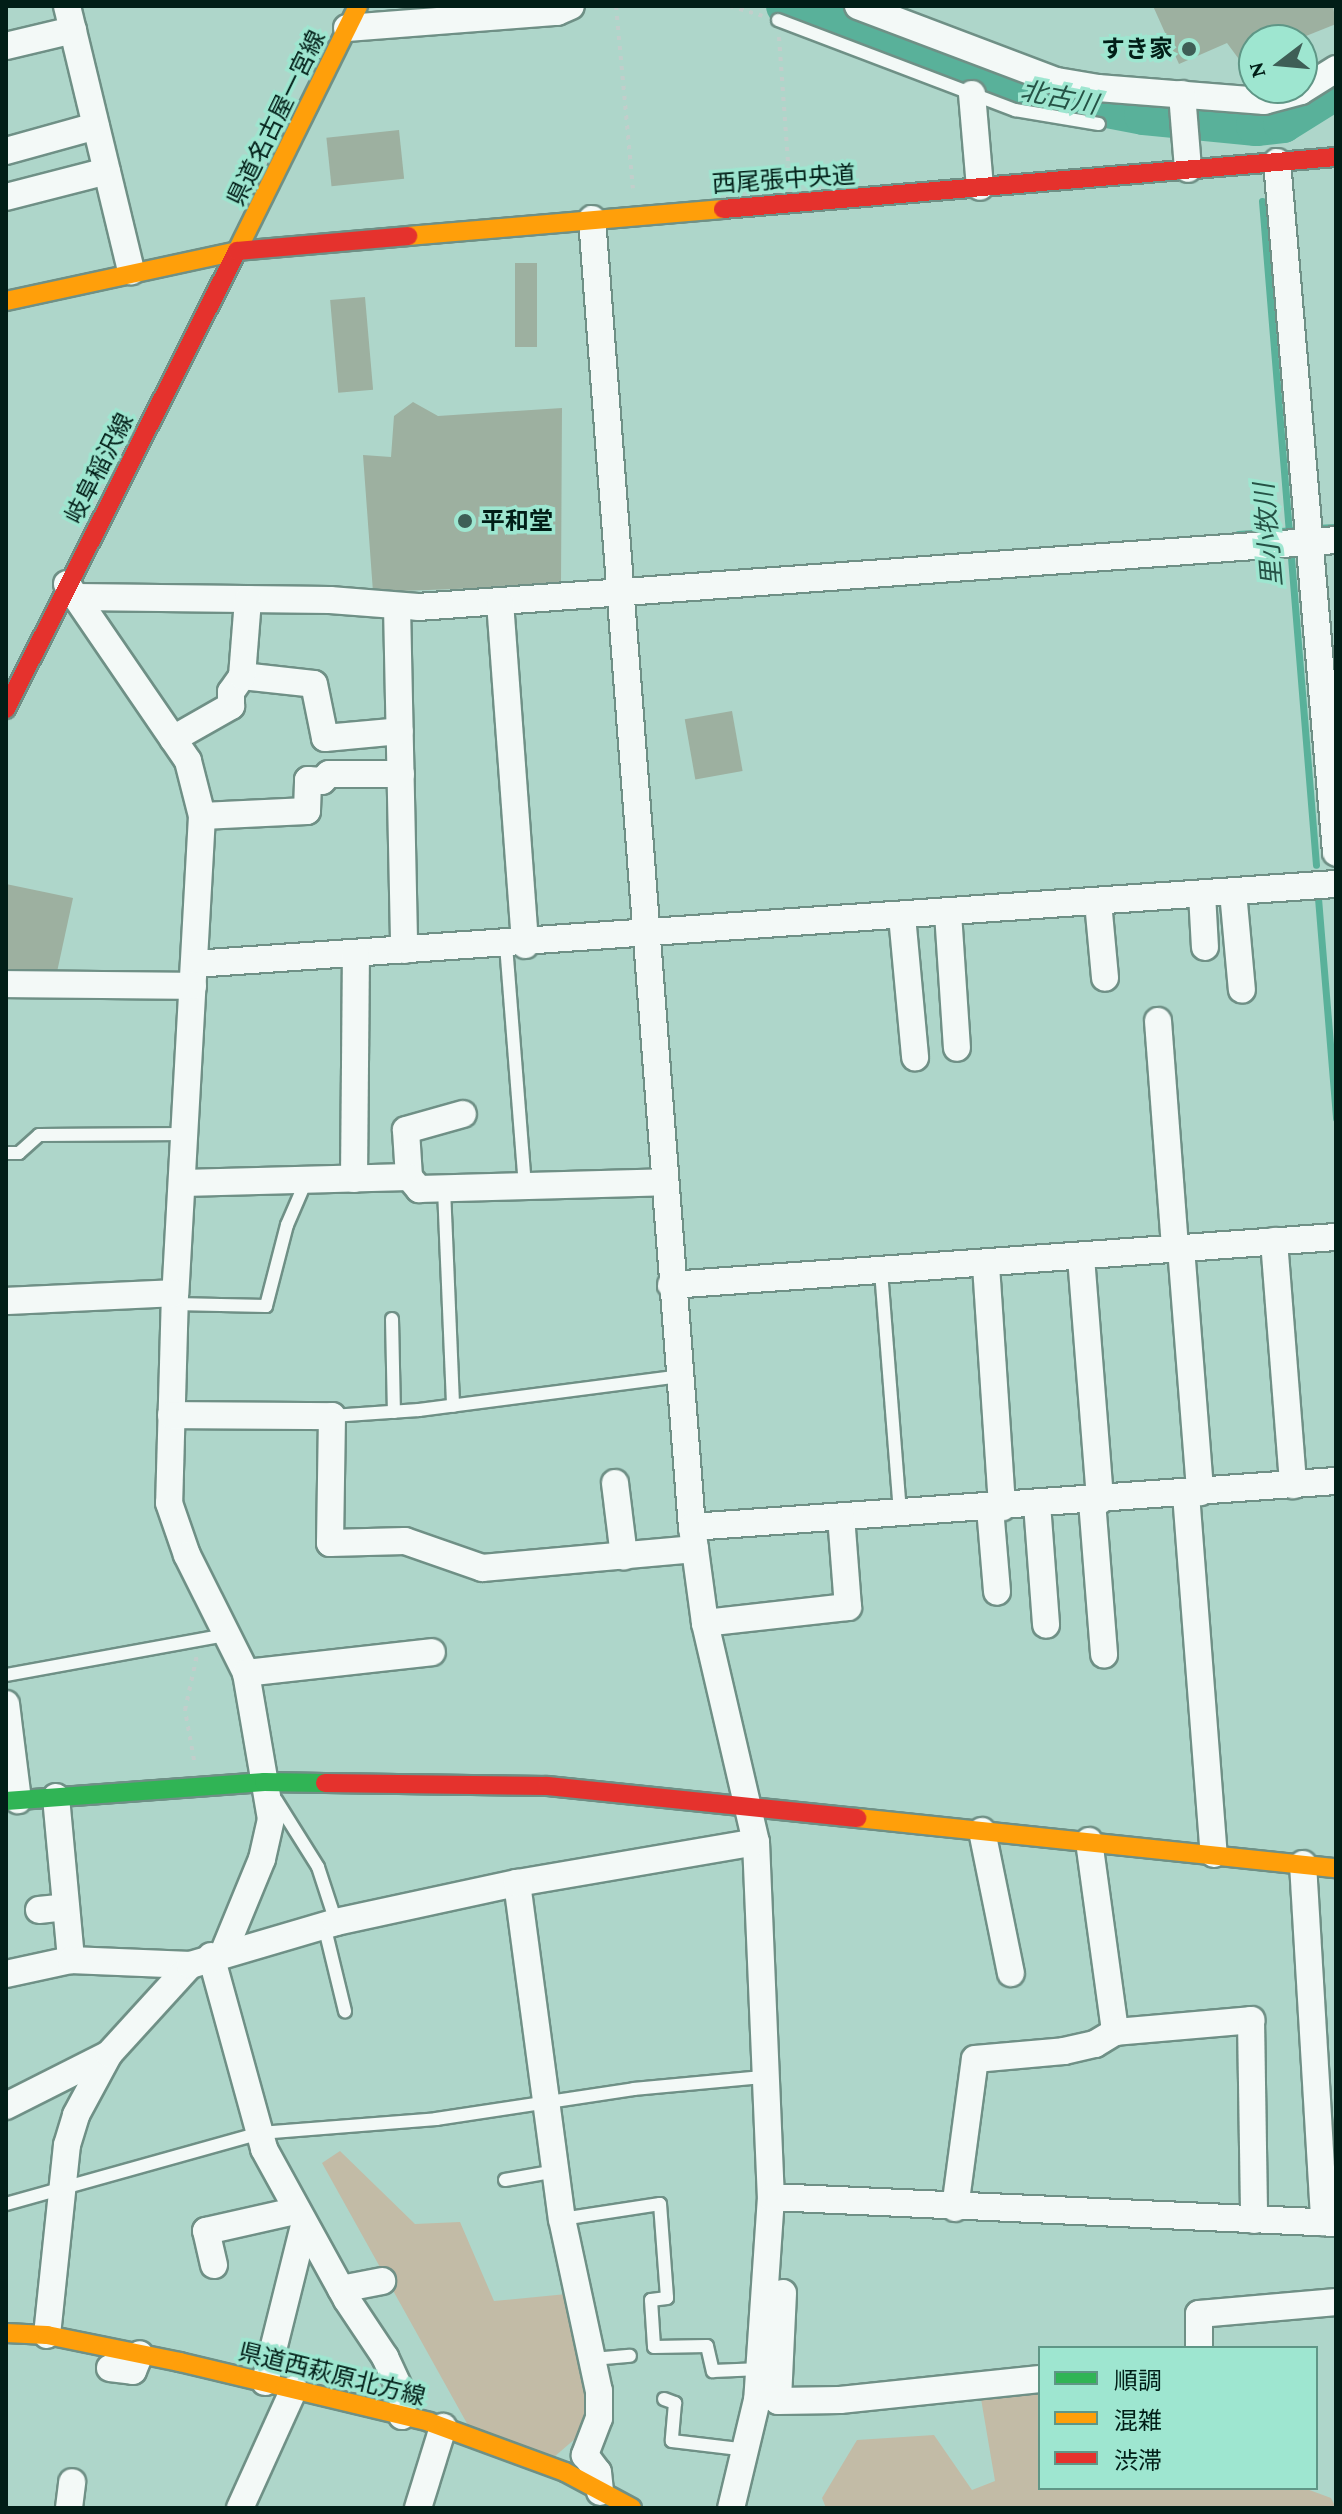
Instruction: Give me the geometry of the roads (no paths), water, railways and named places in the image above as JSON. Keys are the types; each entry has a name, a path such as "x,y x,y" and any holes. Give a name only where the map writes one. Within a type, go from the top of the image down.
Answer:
{"main road":[{"name":"県道名古屋一宮線","path":"237,251 353,17"},
{"name":"西尾張中央道","path":"6,301 131,271 237,251 636,214 980,187 1187,156 1277,162 1336,157"},
{"name":"岐阜稲沢線","path":"6,709 71,590 237,251"},
{"path":"12,1800 264,1782 547,1786 1336,1868"},
{"name":"県道西萩原北方線","path":"6,2335 47,2335 140,2354 443,2427 546,2464 632,2508"}],"street":[{"path":"353,17 571,6"},
{"path":"858,6 1057,81 1182,99 1264,101 1301,91 1336,69"},
{"path":"6,46 70,18 131,271"},
{"path":"972,94 980,187"},
{"path":"1182,99 1187,156"},
{"path":"6,151 96,126"},
{"path":"1277,162 1307,542 1336,852"},
{"path":"6,197 107,171"},
{"path":"592,219 671,1285 694,1538 705,1623 756,1842 771,2197 761,2369 747,2450 731,2508"},
{"path":"71,590 397,606 500,602 1307,542"},
{"path":"47,2335 67,2145 76,2115 109,2054 208,1957 262,1859 271,1819 246,1673 230,1635 187,1555 169,1503 175,1298 202,816 188,761 71,590"},
{"path":"173,739 231,706 231,692 242,676 248,599"},
{"path":"500,602 516,945"},
{"path":"397,606 404,950"},
{"path":"242,676 314,684 325,738 400,731"},
{"path":"202,816 307,811 308,780 322,781 329,774 401,774"},
{"path":"6,984 193,975 356,953 647,936 1336,884"},
{"path":"1233,892 1242,990"},
{"path":"1202,894 1205,947"},
{"path":"1098,902 1105,978"},
{"path":"948,913 957,1048"},
{"path":"902,916 915,1057"},
{"path":"354,1179 356,953"},
{"path":"1158,1021 1178,1248 1214,1854"},
{"path":"463,1114 406,1130 409,1177 419,1189 665,1182"},
{"path":"183,1183 409,1177"},
{"path":"671,1285 986,1265 1336,1237"},
{"path":"1274,1241 1293,1485"},
{"path":"1081,1257 1104,1655"},
{"path":"986,1265 997,1592"},
{"path":"6,1301 175,1298"},
{"path":"171,1415 332,1416 330,1543 405,1541 482,1568 624,1556 694,1538 841,1517 1336,1481"},
{"path":"615,1483 624,1556"},
{"path":"1037,1504 1046,1625"},
{"path":"705,1623 848,1607 841,1517"},
{"path":"246,1673 432,1652"},
{"path":"6,1704 12,1800"},
{"path":"56,1797 71,1960"},
{"path":"982,1831 1011,1973"},
{"path":"1089,1841 1115,2032"},
{"path":"6,1974 71,1960 208,1957 330,1923 517,1883 756,1842"},
{"path":"771,2197 955,2208 1330,2222 1303,1864"},
{"path":"517,1883 562,2219 593,2359 599,2418 585,2455"},
{"path":"39,1910 66,1907"},
{"path":"208,1957 260,2133 300,2218 385,2357 403,2396 402,2416"},
{"path":"955,2208 975,2059 1064,2051 1095,2044 1115,2032 1251,2020 1254,2220"},
{"path":"6,2106 109,2054"},
{"path":"214,2265 206,2231 300,2218"},
{"path":"265,2382 300,2218"},
{"path":"766,2262 783,2293 778,2401 840,2400 1038,2379"},
{"path":"341,2289 382,2281"},
{"path":"1199,2346 1199,2314 1336,2302"},
{"path":"110,2368 133,2371 140,2354"},
{"path":"240,2508 294,2389"},
{"path":"418,2508 443,2427"},
{"path":"546,2464 585,2455"},
{"path":"585,2455 598,2472 600,2492"},
{"path":"69,2508 72,2482"}],"lane":[{"path":"778,20 1015,110 1099,124"},
{"path":"516,945 525,1187"},
{"path":"6,1153 19,1153 39,1135 185,1134"},
{"path":"175,1298 266,1306 287,1225 306,1181"},
{"path":"444,1189 453,1406"},
{"path":"881,1271 900,1514"},
{"path":"392,1319 394,1412"},
{"path":"332,1416 453,1406 680,1376"},
{"path":"6,1675 230,1635"},
{"path":"264,1782 318,1867 345,2011"},
{"path":"6,2204 260,2133 436,2119 698,2081 764,2077"},
{"path":"505,2180 556,2171"},
{"path":"562,2219 660,2204 667,2298 651,2300 654,2347 707,2346 713,2371 761,2369"},
{"path":"593,2359 630,2356"},
{"path":"664,2399 675,2403 672,2441 747,2450"}],"waterway":[{"name":"北古川","path":"786,6 992,86 1144,115 1256,126 1283,123 1336,90"},
{"name":"里小牧川","path":"1262,201 1316,865"},
{"path":"1315,528 1336,527"},
{"path":"1238,534 1295,530"},
{"name":"里小牧川","path":"1318,898 1336,1118"}],"place":[{"name":"すき家","path":"1189,49"},
{"name":"平和堂","path":"465,521"}]}
